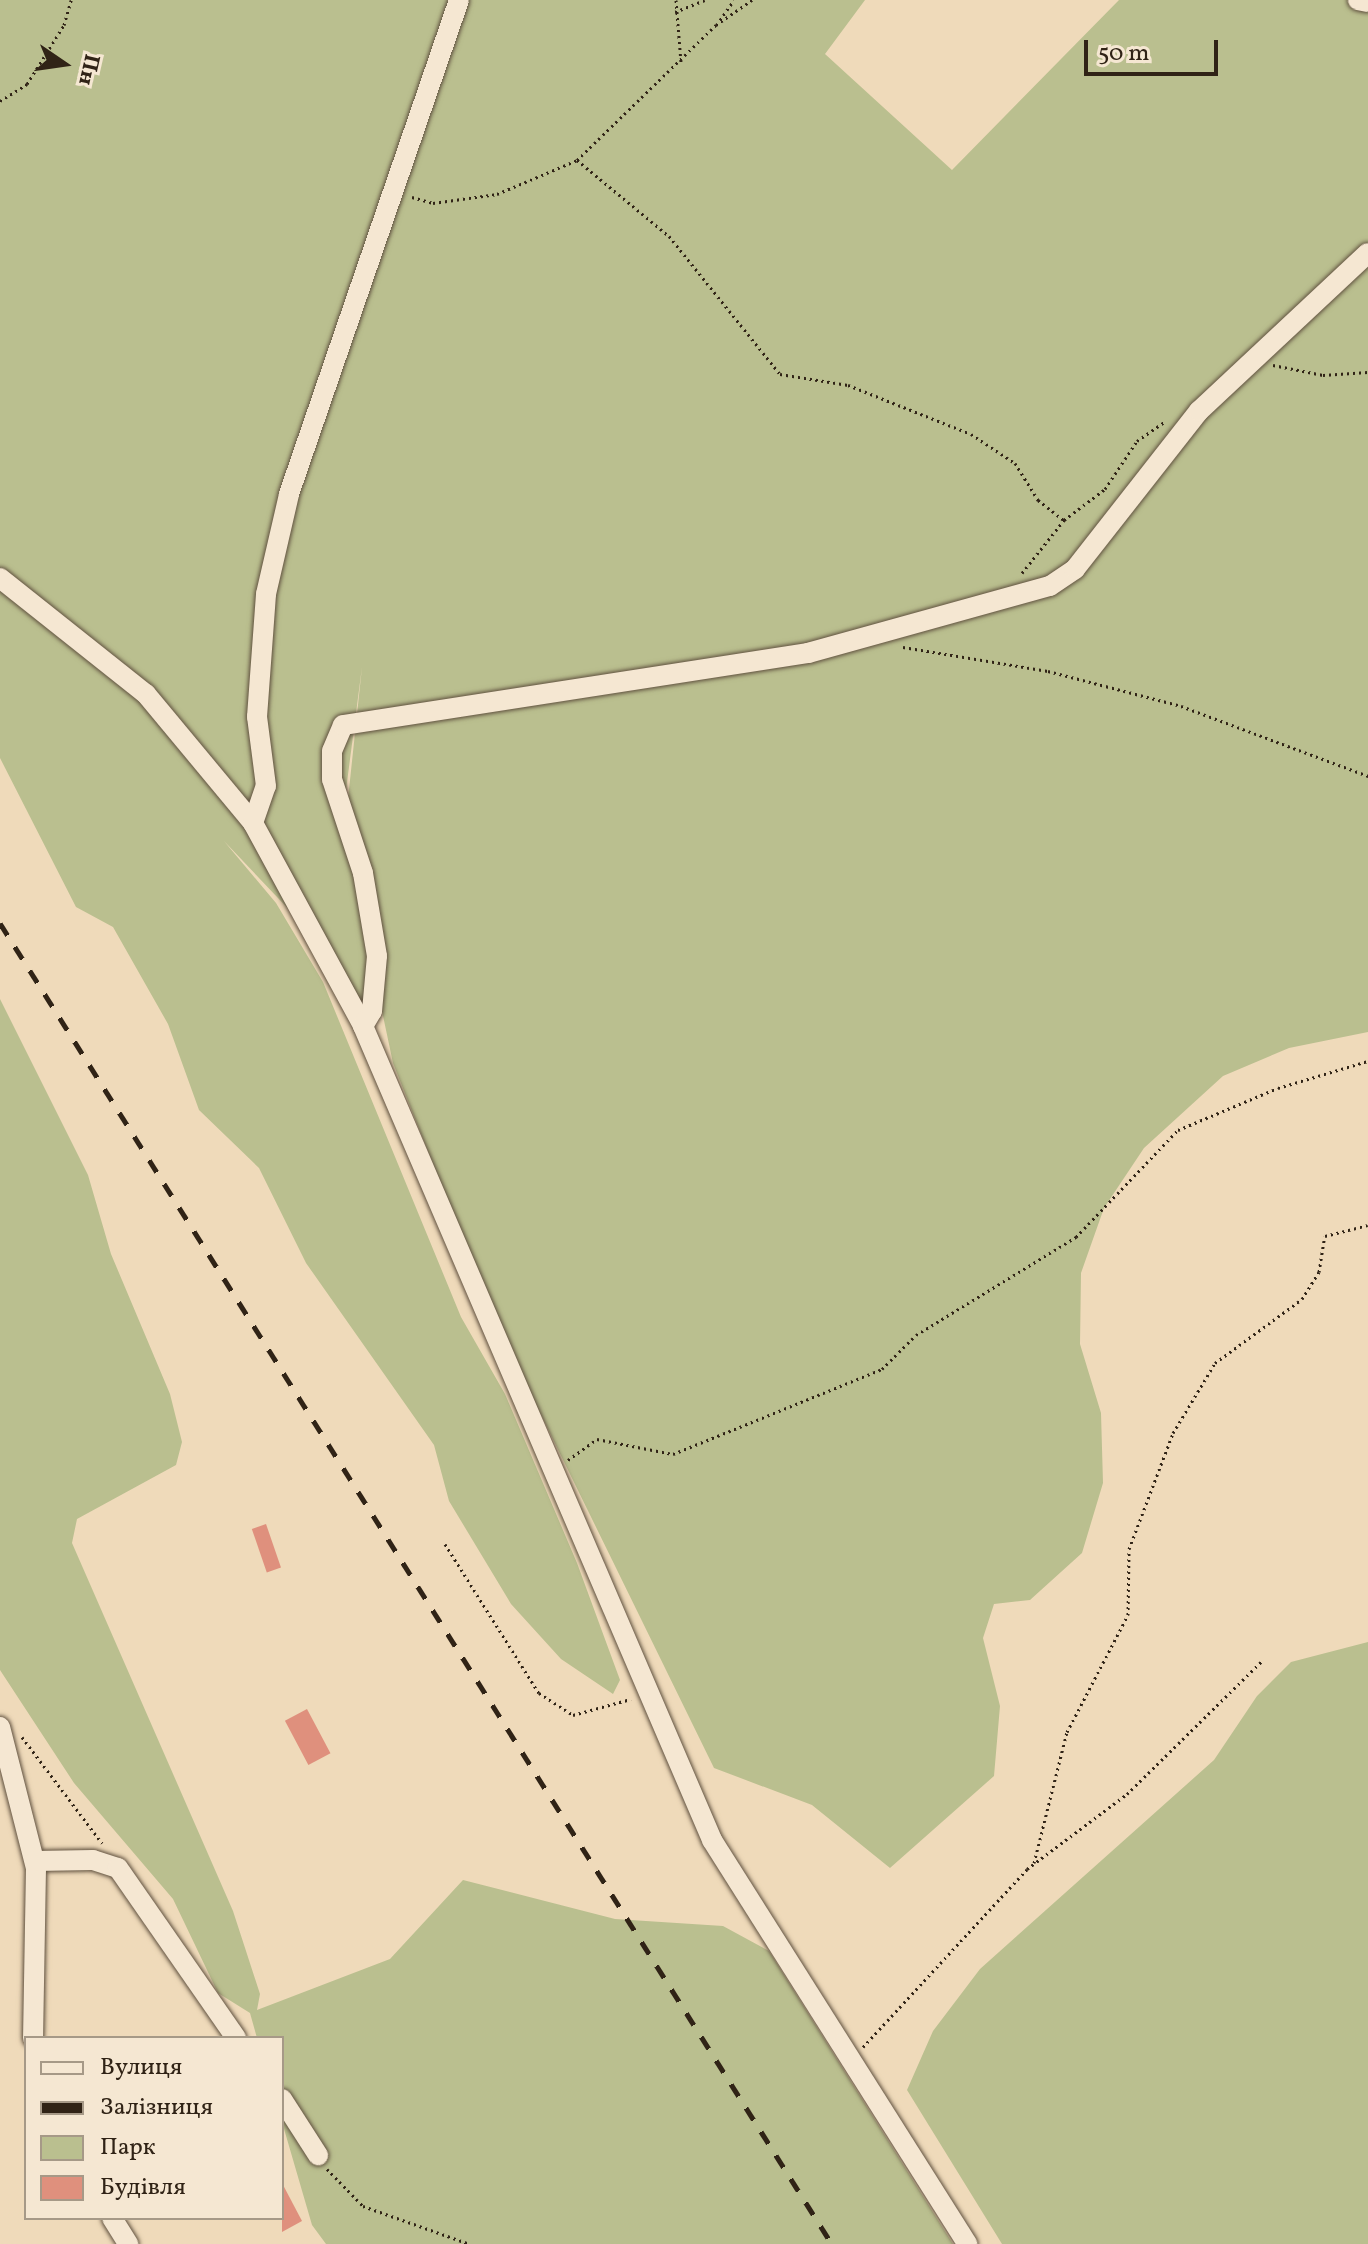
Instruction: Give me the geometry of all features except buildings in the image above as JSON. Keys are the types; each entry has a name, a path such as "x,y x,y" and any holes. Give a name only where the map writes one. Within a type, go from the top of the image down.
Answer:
{"lane":[{"path":"253,823 266,786 257,717 266,594 289,494 459,0"},
{"path":"1358,0 1368,2"},
{"path":"363,1026 372,1011 377,956 363,873 332,779 332,751 343,725 808,653 1050,586 1075,569 1199,411 1257,351 1368,253"},
{"path":"0,578 146,694 253,823 363,1026 484,1322 555,1469 646,1693 712,1840 853,2057 967,2244"},
{"path":"9,1730 35,1861 33,2036"},
{"path":"35,1861 118,1868 235,2036"},
{"path":"284,2102 318,2155"},
{"path":"113,2220 128,2244"}],"path":[{"path":"0,101 27,84 64,25 71,0"},
{"path":"676,0 681,62"},
{"path":"675,12 705,0"},
{"path":"393,192 433,203 497,194 577,160 681,62 716,25 734,0"},
{"path":"716,25 752,0"},
{"path":"577,160 669,236 780,374 848,385 971,434 1015,463 1038,500 1064,520"},
{"path":"1257,351 1283,368 1368,372"},
{"path":"1006,598 1064,520 1105,489 1137,441 1171,418"},
{"path":"897,646 1048,671 1181,706 1368,776"},
{"path":"555,1469 597,1439 673,1454 882,1369 916,1335 1076,1237 1178,1130 1278,1088 1368,1061"},
{"path":"1034,1863 1067,1732 1128,1615 1129,1549 1173,1433 1215,1363 1302,1299 1319,1272 1325,1236 1368,1225"},
{"path":"445,1544 539,1693 573,1715 646,1693"},
{"path":"853,2057 1034,1863 1127,1794 1262,1661"},
{"path":"9,1730 118,1868"},
{"path":"318,2155 363,2206 470,2244"}],"green space":[{"path":"0,0 865,0 825,54 952,170 1119,0 1368,0 1368,1032 1289,1048 1223,1076 1144,1148 1104,1208 1081,1273 1080,1344 1101,1413 1103,1483 1082,1553 1030,1600 994,1604 983,1638 1000,1706 994,1776 890,1868 812,1805 714,1768 496,1323 393,1063 379,997 376,898 348,799 362,667 343,813 376,973 363,1026 315,937 224,841 276,903 323,982 461,1317 505,1394 577,1563 620,1680 613,1694 561,1659 511,1604 449,1501 434,1445 306,1263 259,1168 199,1110 168,1024 113,927 76,907 0,758"},
{"path":"0,999 88,1175 111,1254 170,1394 182,1442 176,1465 77,1519 72,1543 233,1911 260,1994 257,2010 390,1959 463,1880 615,1919 723,1926 769,1951 953,2244 326,2244 312,2225 284,2129 284,2036 256,2036 250,2013 218,1993 173,1899 74,1783 0,1670"},
{"path":"1368,1642 1368,2244 1002,2244 907,2090 933,2031 980,1969 1214,1760 1257,1696 1291,1662"}],"railway":[{"path":"0,923 832,2244"}]}
